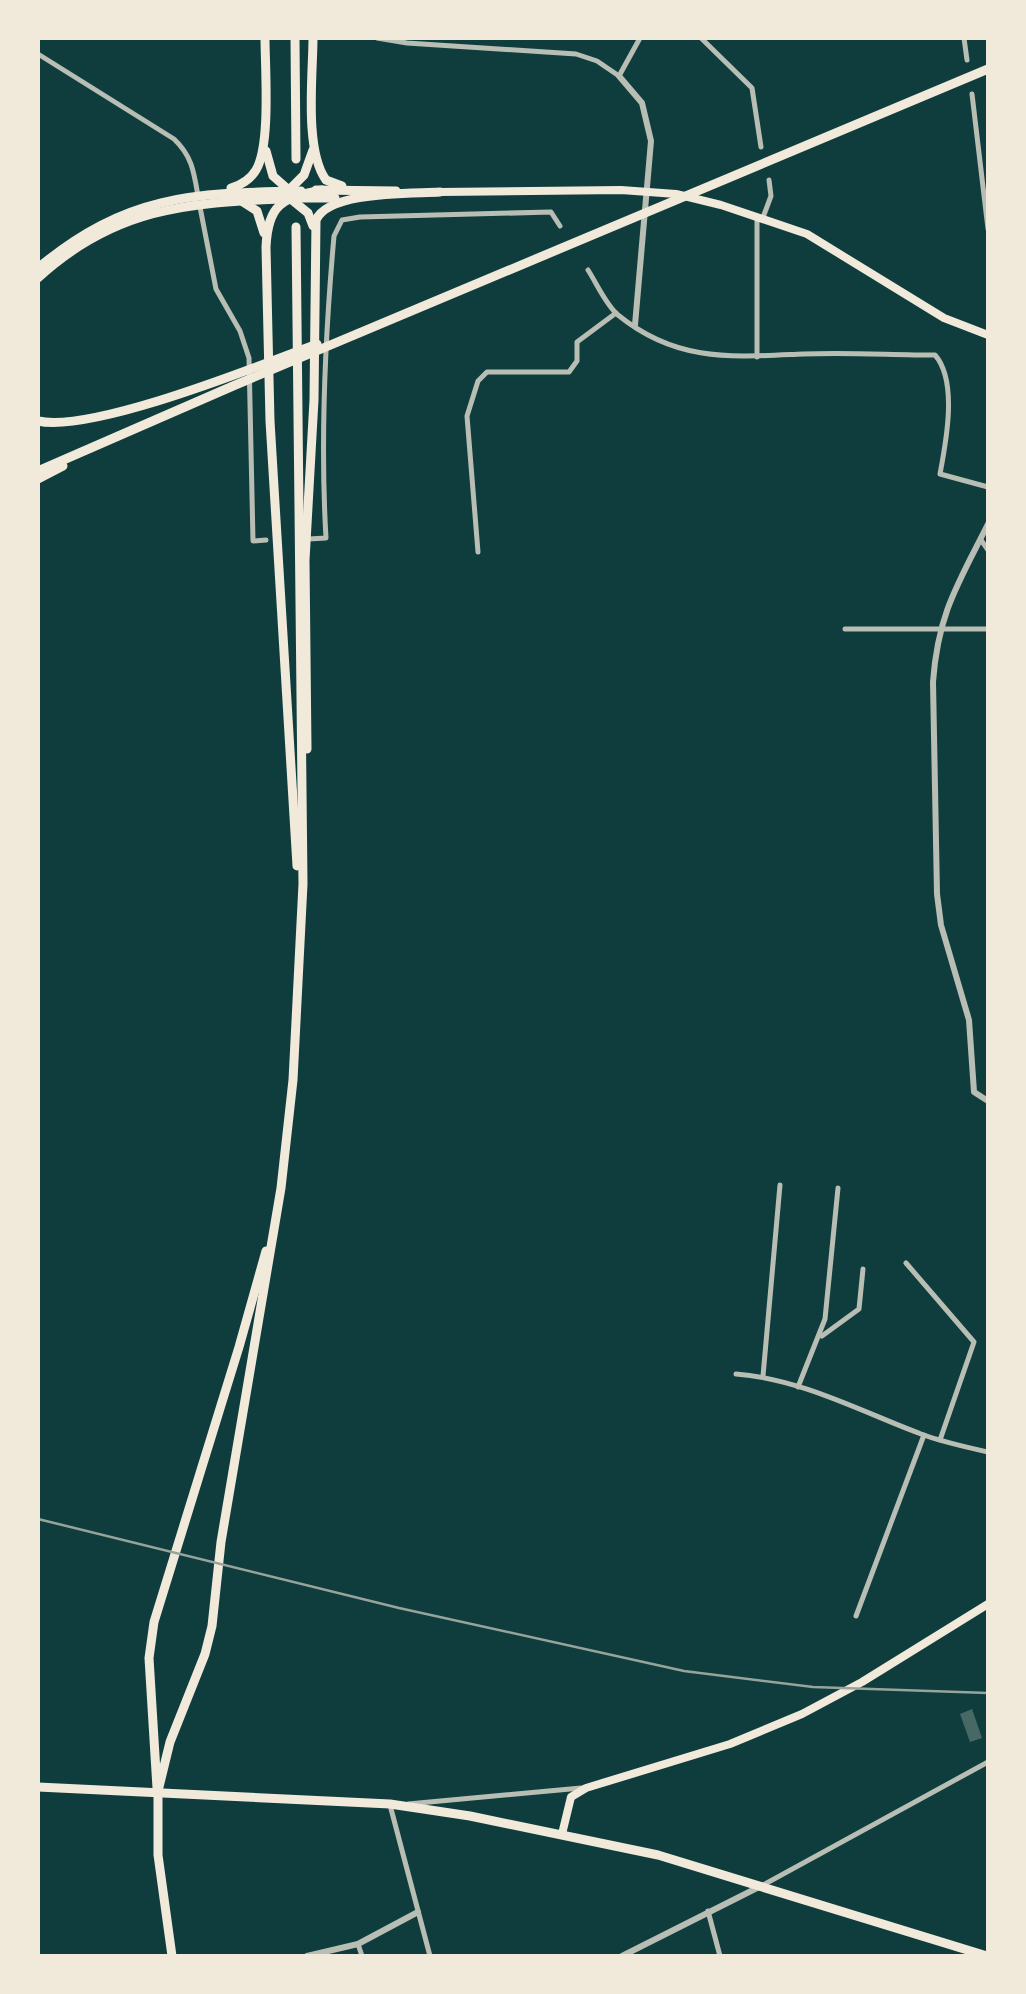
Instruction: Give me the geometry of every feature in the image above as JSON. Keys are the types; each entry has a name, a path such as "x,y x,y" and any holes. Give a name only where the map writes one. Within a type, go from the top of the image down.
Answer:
{"highway":[{"path":"265,38 269,170 286,195 308,213 314,239"},
{"path":"295,38 296,159"},
{"path":"266,260 275,208 308,168 313,123 313,38"},
{"path":"38,479 232,381 453,294 988,69"},
{"path":"209,197 238,186 253,174 261,156 265,111"},
{"path":"313,123 322,175 332,184 363,194"},
{"path":"286,195 440,192"},
{"path":"38,268 102,223 135,209 209,197 322,194"},
{"path":"158,1790 176,1723 210,1640 278,1188 293,1032 307,736 305,560 314,400 316,220 321,210 363,194"},
{"path":"234,200 261,195"},
{"path":"209,197 248,204 260,215 266,260 272,440 300,884"},
{"path":"38,278 104,230 183,200"},
{"path":"296,227 300,884"},
{"path":"38,421 68,422 232,381"},
{"path":"38,472 150,421"},
{"path":"172,1956 158,1855 149,1658 154,1622 254,1295 278,1188"},
{"path":"38,1788 158,1790 392,1804 562,1834 658,1855 987,1956"}],"main road":[{"path":"440,192 648,192 691,198 807,234 944,318 988,335"},
{"path":"562,1834 571,1797 586,1788 730,1744 829,1700 988,1604"}],"street":[{"path":"377,38 407,44 576,54 597,61 619,76 642,103 650,141 635,326"},
{"path":"619,76 640,38"},
{"path":"700,38 752,88 760,147"},
{"path":"964,38 967,60"},
{"path":"38,54 187,151 212,275 250,358 253,541 266,540"},
{"path":"972,94 988,229"},
{"path":"757,357 759,219 771,196 769,180"},
{"path":"309,539 326,538 322,424 334,236 342,220 551,212 560,226"},
{"path":"588,270 616,313 635,326 693,352 730,358 935,355 944,366 948,424 940,474 988,486"},
{"path":"478,552 467,416 478,381 487,372 569,372 576,361 580,337 616,313"},
{"path":"988,524 950,598 935,650 933,682 936,894 941,925 969,1020 974,1092 988,1100"},
{"path":"981,540 988,550"},
{"path":"845,628 988,629"},
{"path":"763,1376 780,1185"},
{"path":"798,1387 825,1319 838,1188"},
{"path":"906,1263 974,1342 940,1440"},
{"path":"820,1338 858,1308 862,1270"},
{"path":"736,1374 763,1376 924,1436 988,1452"},
{"path":"856,1616 924,1436"},
{"path":"622,1956 762,1886 988,1762"},
{"path":"430,1956 392,1804 586,1788"},
{"path":"307,1956 358,1944 418,1912"},
{"path":"708,1912 720,1956"},
{"path":"358,1944 362,1956"},
{"path":"642,1956 643,1946"}],"building":[{"path":"972,1709 982,1738 970,1742 960,1714"}],"railway":[{"path":"38,1519 399,1608 684,1671 813,1687 988,1693"}]}
